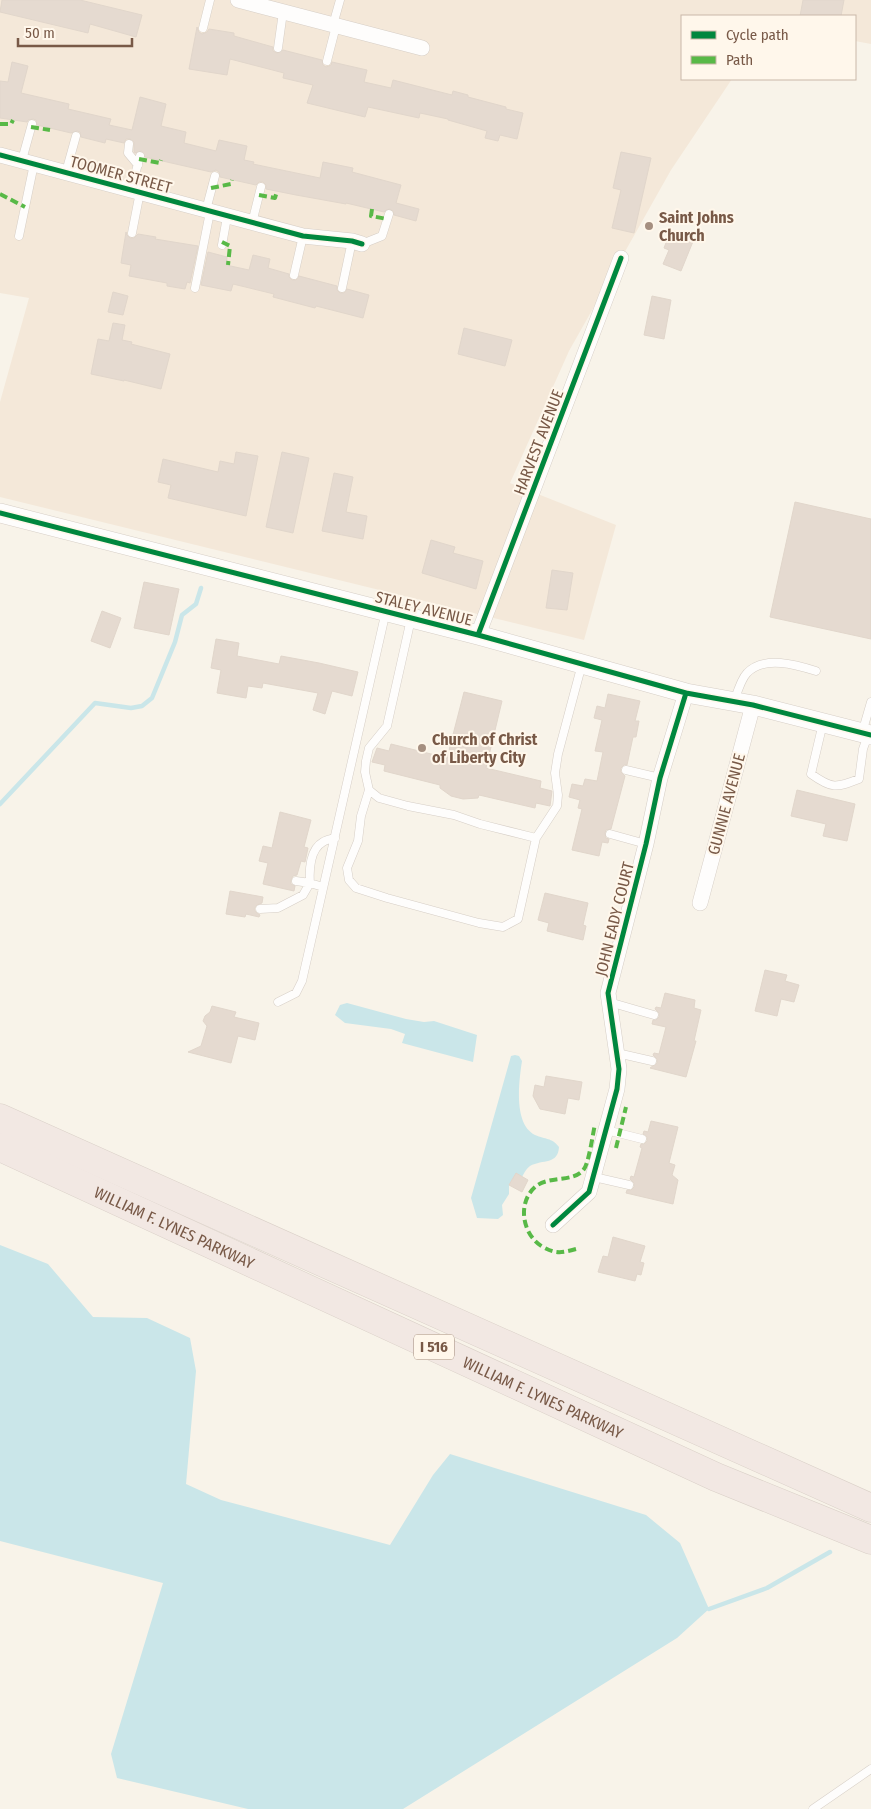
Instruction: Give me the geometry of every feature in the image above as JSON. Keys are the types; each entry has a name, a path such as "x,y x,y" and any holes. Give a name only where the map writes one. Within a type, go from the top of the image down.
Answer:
{"highway":[{"name":"WILLIAM F. LYNES PARKWAY","path":"0,1118 871,1508"},
{"name":"WILLIAM F. LYNES PARKWAY","path":"0,1147 716,1477 871,1540"}],"street":[{"path":"241,0 422,48"},
{"name":"TOOMER STREET","path":"0,154 303,236 357,243"},
{"name":"HARVEST AVENUE","path":"478,635 622,258"},
{"name":"STALEY AVENUE","path":"0,513 478,635 686,693 753,705 867,734"},
{"name":"JOHN EADY COURT","path":"553,1225 589,1192 617,1089 619,1069 608,993 646,844 660,778 686,693"},
{"name":"GUNNIE AVENUE","path":"700,903 753,705"}],"lane":[{"path":"203,28 210,0"},
{"path":"328,61 340,0"},
{"path":"278,48 283,12"},
{"path":"18,236 32,124"},
{"path":"66,172 76,136"},
{"path":"129,144 128,153 138,165"},
{"path":"132,233 140,156"},
{"path":"194,288 215,176"},
{"path":"252,223 261,187"},
{"path":"342,288 357,243 382,236 388,214"},
{"path":"222,245 231,218"},
{"path":"294,275 303,236"},
{"path":"278,1002 296,993 302,981 386,612"},
{"path":"411,618 387,726 370,748 366,761 369,790 361,816 358,841 347,868 350,880 356,888 479,923 503,927 518,919 536,838 557,806 558,795 555,773 558,754 582,664"},
{"path":"734,702 746,673 758,666 772,663 816,671"},
{"path":"823,723 811,774 827,785 842,786 859,779 871,702"},
{"path":"626,770 660,778"},
{"path":"369,790 379,798 454,815 480,824 536,838"},
{"path":"610,834 646,844"},
{"path":"260,909 278,908 303,895 310,883 309,866 316,848 323,842 335,838"},
{"path":"296,881 323,887"},
{"path":"609,1002 654,1015"},
{"path":"616,1053 652,1061"},
{"path":"606,1130 642,1139"},
{"path":"594,1177 629,1185"},
{"path":"813,1809 871,1769"}],"shaded area":[{"path":"0,0 871,0 871,44 856,41 856,15 681,15 681,80 731,80 671,170 569,351 510,483 616,525 584,640 0,497 0,402 29,298 0,293"}],"water":[{"path":"347,1003 406,1019 424,1022 434,1021 477,1035 473,1062 402,1043 405,1034 391,1029 345,1023 335,1015 340,1005"},
{"path":"511,1056 519,1056 522,1061 519,1101 523,1122 535,1135 551,1140 556,1144 559,1147 558,1153 556,1157 549,1161 530,1166 522,1177 516,1174 509,1185 509,1194 502,1205 503,1215 498,1219 477,1218 471,1198"},
{"path":"0,1245 48,1264 93,1317 147,1318 190,1338 196,1371 186,1484 221,1500 390,1545 433,1475 450,1454 646,1515 680,1543 709,1609 677,1638 403,1809 248,1809 117,1778 111,1754 163,1583 0,1541"}],"building":[{"path":"2,0 80,0 142,15 136,37 90,24 88,33 0,12"},
{"path":"803,0 844,0 841,15 800,15"},
{"path":"197,27 202,34 209,29 234,33 234,36 273,47 273,51 277,53 283,50 322,60 323,65 326,67 331,65 332,62 367,70 364,82 391,88 393,80 452,95 453,91 506,107 506,109 523,113 517,139 500,135 498,141 485,138 487,131 420,113 419,118 368,107 365,117 307,103 313,85 283,78 284,73 230,59 227,75 189,69"},
{"path":"12,62 28,66 21,93 69,104 68,109 111,119 109,125 132,130 140,97 166,104 161,126 186,132 184,143 216,151 219,140 247,146 244,160 254,162 253,164 320,178 323,162 353,168 352,172 401,185 396,203 419,209 416,221 394,215 390,209 384,212 346,203 266,189 266,185 263,182 259,182 256,185 220,177 219,172 216,170 211,172 145,157 142,151 135,153 134,142 130,139 126,139 124,143 106,139 105,143 81,137 80,132 77,131 71,133 37,125 36,120 33,119 27,122 0,118 0,81 8,82"},
{"path":"621,152 651,158 634,233 612,228 621,190 613,188"},
{"path":"671,230 694,239 681,271 663,264 669,250 664,248"},
{"path":"126,232 130,238 134,238 138,234 156,237 155,239 198,246 190,283 187,282 185,289 167,286 167,283 129,276 131,265 121,263"},
{"path":"208,252 227,257 226,265 249,270 253,255 270,259 268,268 289,274 292,280 296,280 299,276 337,286 337,290 340,293 344,293 347,289 369,295 363,318 316,306 315,308 273,297 274,294 233,284 231,291 201,285"},
{"path":"113,292 128,296 123,315 108,312"},
{"path":"652,296 671,300 664,339 644,335"},
{"path":"113,323 125,325 122,340 170,354 161,389 91,374 98,339 109,341"},
{"path":"464,328 512,340 505,366 458,354"},
{"path":"236,452 258,456 246,516 168,498 171,485 158,482 163,459 218,472 220,461 234,464"},
{"path":"282,452 309,458 293,533 266,527"},
{"path":"334,473 353,477 346,512 367,516 363,539 322,531"},
{"path":"795,502 871,519 871,639 770,617"},
{"path":"431,540 455,547 453,553 483,561 476,589 422,573"},
{"path":"552,570 573,573 567,610 546,608"},
{"path":"144,582 179,589 169,635 134,628"},
{"path":"102,611 121,618 110,648 91,641"},
{"path":"216,639 239,643 237,656 279,664 281,656 358,672 352,696 332,691 325,714 313,710 318,693 263,683 262,688 248,686 246,698 217,693 221,670 211,668"},
{"path":"464,692 502,701 486,768 541,781 540,788 552,791 550,806 536,803 535,808 479,795 478,798 463,799 451,796 440,788 440,785 384,771 385,765 372,762 377,748 389,751 391,744 447,758"},
{"path":"608,694 640,701 635,721 639,721 636,737 633,737 627,765 621,768 621,772 625,776 611,829 606,830 605,833 606,838 609,839 608,843 602,842 599,856 572,850 582,809 578,808 580,800 569,797 572,784 583,786 585,779 597,781 603,752 595,751 602,720 594,718 597,706 605,708"},
{"path":"797,790 855,804 847,841 823,836 826,824 791,816"},
{"path":"280,812 311,820 304,847 308,848 305,862 301,861 297,875 293,876 291,880 291,884 295,886 294,891 263,884 268,863 259,861 263,846 272,848"},
{"path":"230,891 263,897 262,903 254,909 260,915 259,917 246,914 245,917 226,914"},
{"path":"545,893 588,903 583,925 586,926 583,940 547,931 549,923 538,920"},
{"path":"765,970 787,975 785,981 799,985 794,1002 781,999 777,1016 755,1011"},
{"path":"665,993 695,1000 694,1008 701,1010 694,1041 696,1041 686,1077 650,1068 657,1063 657,1059 653,1055 654,1053 659,1054 666,1027 652,1024 653,1020 659,1017 659,1013 655,1009 656,1007 661,1008"},
{"path":"212,1006 236,1012 234,1017 259,1023 255,1040 238,1036 231,1063 188,1052 201,1046 207,1026 203,1021"},
{"path":"546,1076 582,1082 579,1100 568,1098 565,1114 540,1109 533,1096 535,1085 544,1087"},
{"path":"651,1121 678,1127 669,1163 675,1165 672,1175 678,1180 673,1204 626,1193 627,1190 631,1190 634,1187 634,1183 630,1179 631,1176 634,1177 642,1148 640,1147 641,1144 647,1141 647,1137 643,1134 644,1131 648,1132"},
{"path":"516,1173 528,1180 522,1192 509,1185"},
{"path":"613,1237 645,1246 640,1262 644,1263 641,1275 637,1274 635,1281 598,1272 603,1256 608,1257"}],"waterway":[{"path":"0,804 95,703 131,708 142,706 152,698 175,642 182,615 196,604 201,588"},
{"path":"709,1609 767,1588 830,1552"}],"marked path":[{"path":"0,124 11,124 13,120"},
{"path":"31,127 50,130"},
{"path":"139,159 160,163 161,160"},
{"path":"211,188 231,184 232,180"},
{"path":"259,195 275,198 277,191"},
{"path":"0,194 25,207"},
{"path":"372,209 371,216 387,219"},
{"path":"222,242 230,246 228,265"},
{"path":"616,1148 626,1107"},
{"path":"576,1249 559,1252 552,1251 536,1242 526,1227 524,1210 529,1194 535,1187 547,1181 574,1176 584,1169 595,1124"}],"cycle path":[{"path":"0,155 303,236 352,241 362,244"},
{"path":"478,635 621,258"},
{"path":"0,513 478,635 686,693 753,705 871,735"},
{"path":"553,1225 589,1192 617,1089 619,1069 608,993 646,844 660,778 686,693"}],"place":[{"name":"Saint Johns Church","path":"649,226"},
{"name":"Church of Christ of Liberty City","path":"422,748"}]}
